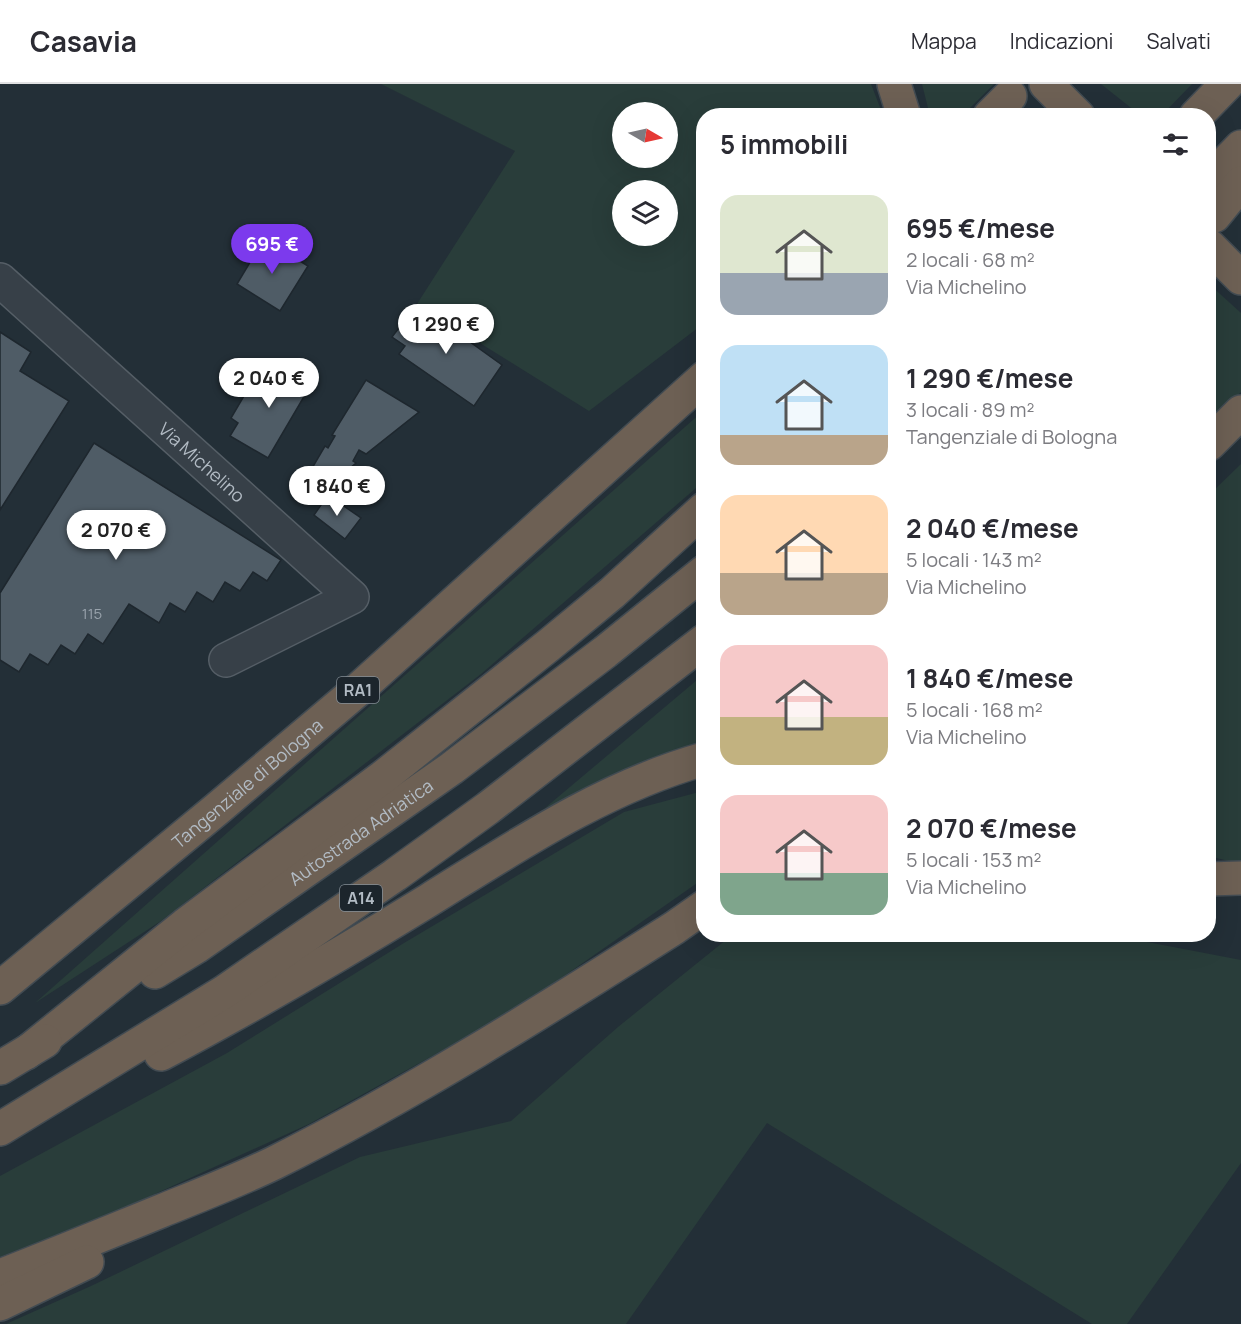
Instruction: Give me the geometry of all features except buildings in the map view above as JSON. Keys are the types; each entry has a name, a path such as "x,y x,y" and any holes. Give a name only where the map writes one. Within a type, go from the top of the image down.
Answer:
{"highway":[{"path":"1046,84 1070,108"},
{"path":"1204,108 1227,84"},
{"path":"1216,173 1241,147"},
{"path":"1216,223 1241,183"},
{"path":"1216,239 1241,278"},
{"name":"Tangenziale di Bologna","path":"0,988 217,810 360,688 696,385"},
{"path":"1216,437 1241,412"},
{"path":"13,1060 185,926 374,784 549,645 612,593 696,516"},
{"name":"Autostrada Adriatica","path":"13,1060 196,947 452,768 605,652 696,578"},
{"name":"A14","path":"0,1129 224,992 395,875 488,808 696,647"},
{"path":"0,1137 220,1023 337,956 581,808 640,781 696,762"},
{"path":"0,960 217,810"},
{"path":"1216,879 1241,878"},
{"path":"0,1276 272,1164 363,1116 482,1048 696,913"},
{"path":"0,1304 137,1236 233,1182"}],"street":[{"name":"Via Michelino","path":"0,280 352,597 226,660"}],"green space":[{"path":"381,84 871,84 880,108 696,108 696,329 589,411 417,304 515,151"},
{"path":"922,84 994,84 970,108 928,108"},
{"path":"1101,84 1192,84 1169,108 1131,108"},
{"path":"1216,290 1241,313 1241,392 1216,416"},
{"path":"696,417 696,488 481,674 161,921 35,1003"},
{"path":"1241,464 1241,862 1236,863 1216,858 1216,488"},
{"path":"696,681 696,746 545,808"},
{"path":"696,793 696,884 514,1011 309,1124 111,1214 0,1257 0,1176 227,1053 404,943 624,812"},
{"path":"723,942 1147,942 1241,960 1241,1163 1127,1324 1092,1324 767,1123 626,1324 6,1324 91,1286 360,1157 511,1121 618,1027"}]}
